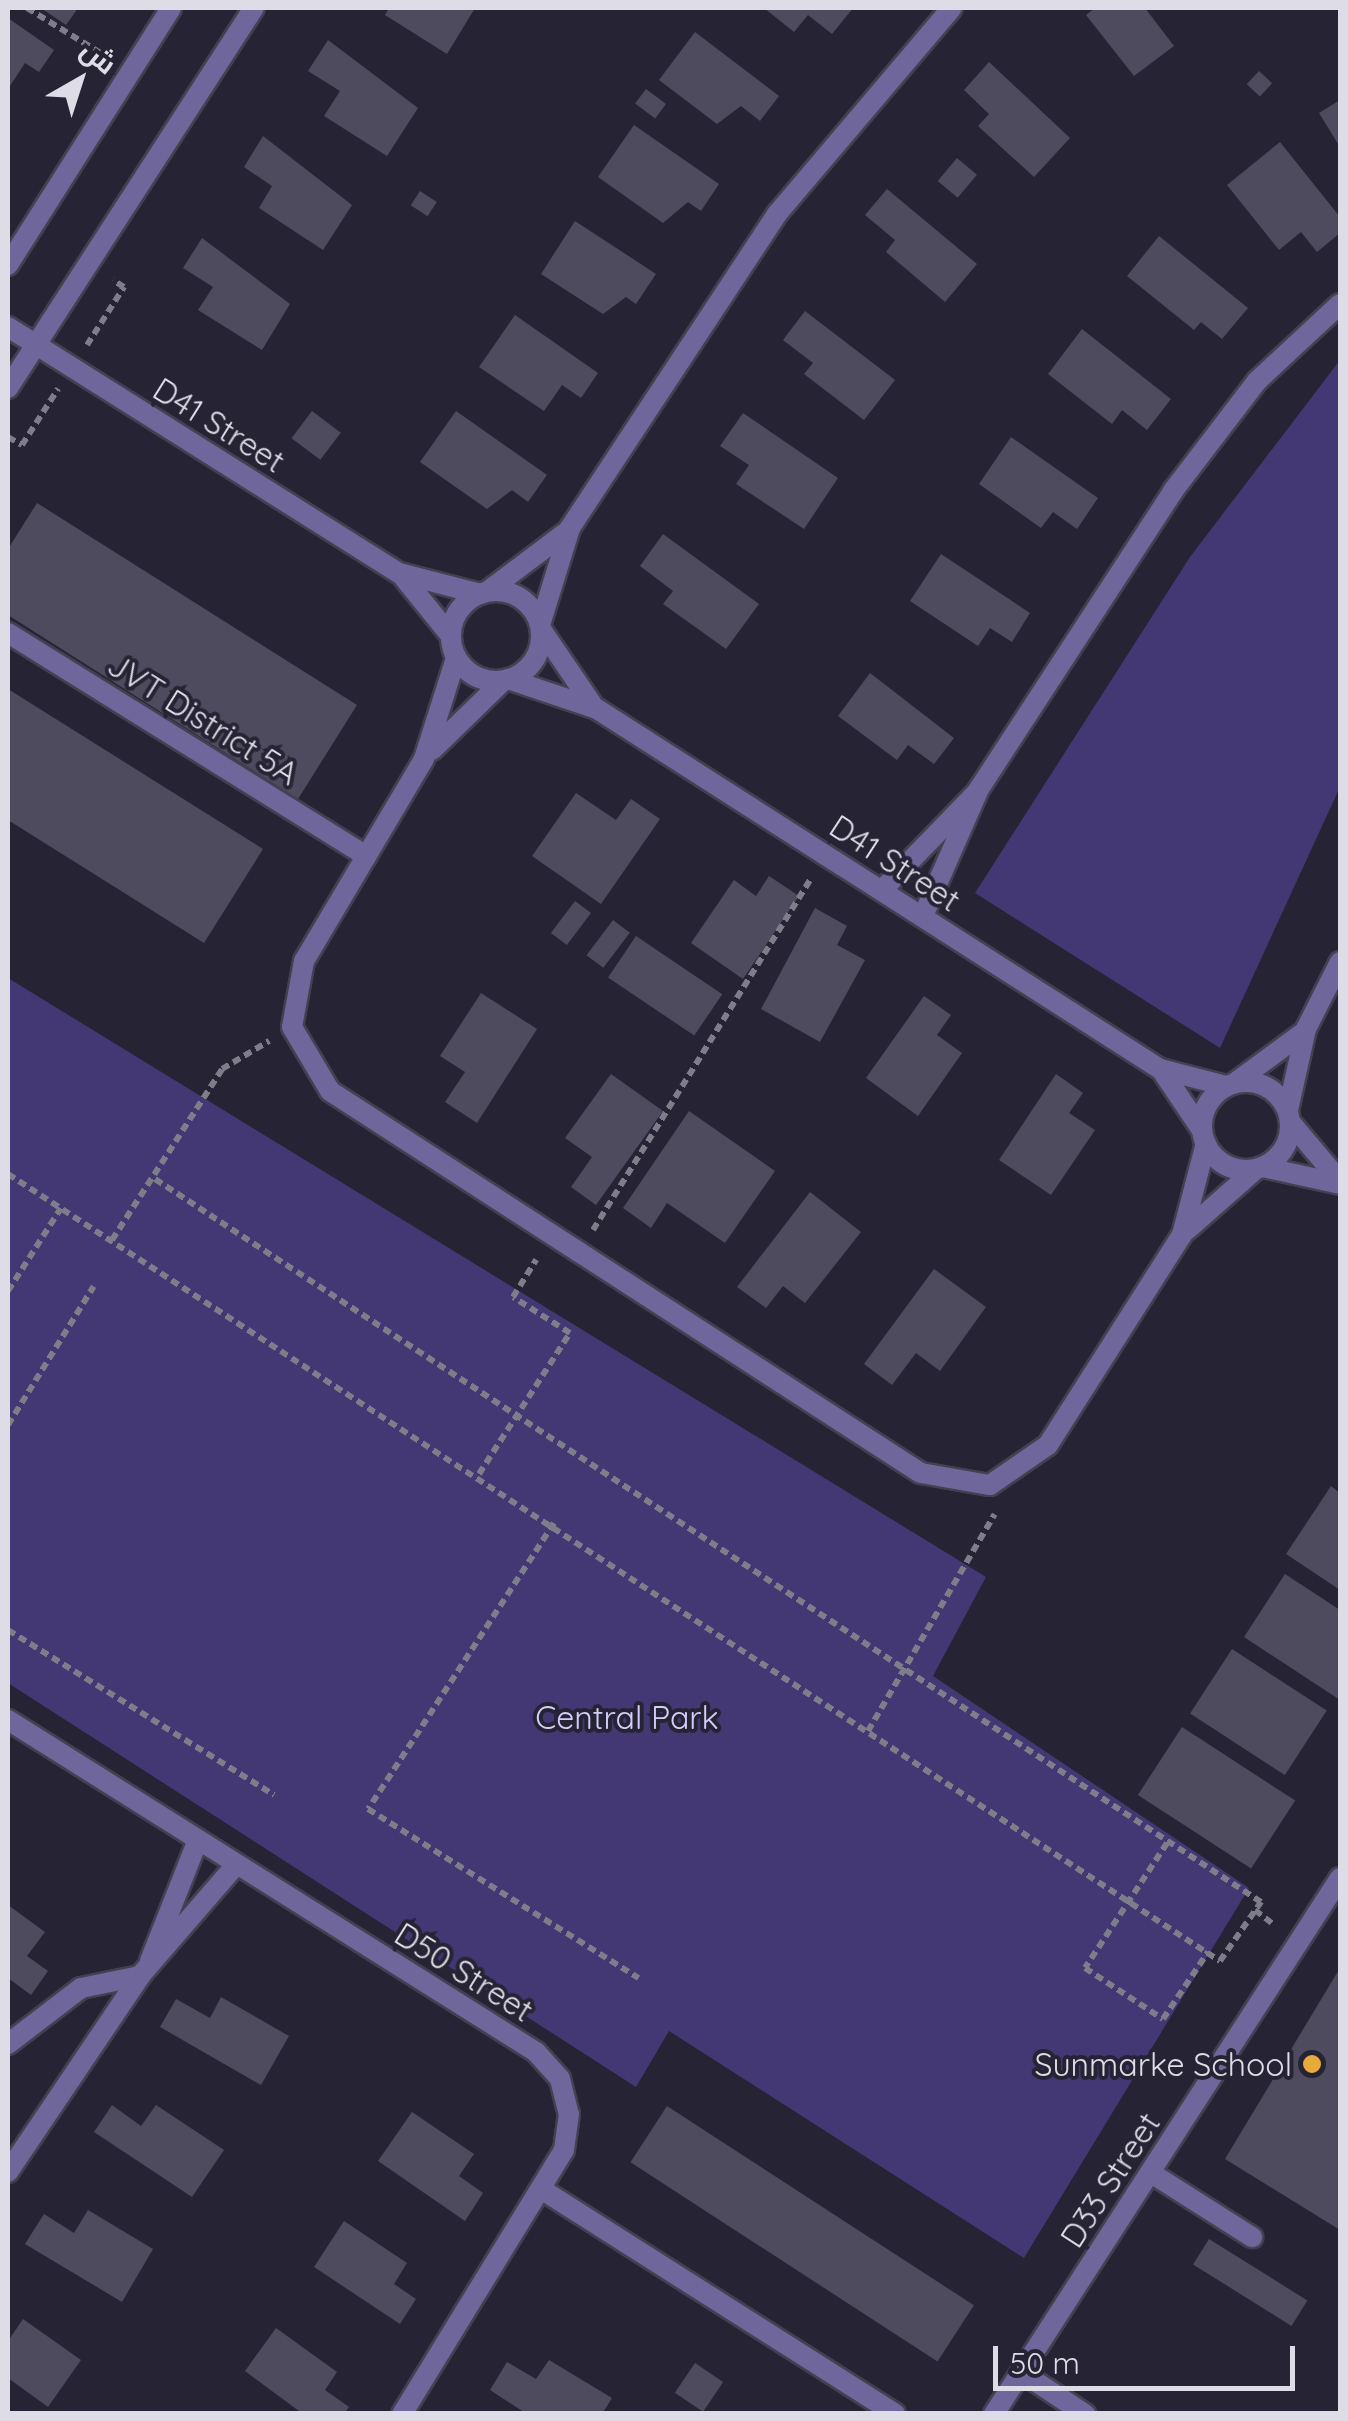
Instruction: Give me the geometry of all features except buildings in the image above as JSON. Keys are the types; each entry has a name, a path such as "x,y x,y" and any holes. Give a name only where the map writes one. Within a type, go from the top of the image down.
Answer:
{"street":[{"path":"8,264 171,8"},
{"path":"8,388 254,8"},
{"path":"424,759 506,680 529,666 570,528 776,214 952,8"},
{"path":"923,916 979,789 1213,434 1340,304"},
{"name":"D41 Street","path":"8,327 400,573 484,592"},
{"path":"570,528 461,606 450,636 456,658 424,759 295,982 292,1027 330,1091 921,1473 966,1488 1013,1477 1048,1445 1182,1235 1281,1154 1306,1029 1340,962"},
{"name":"D41 Street","path":"400,573 450,636"},
{"path":"484,592 521,598 540,627"},
{"name":"D41 Street","path":"540,627 597,709"},
{"name":"JVT District 5A","path":"8,632 366,856"},
{"path":"456,658 482,679 506,680"},
{"name":"D41 Street","path":"506,680 597,709 1160,1070 1231,1084"},
{"path":"883,889 979,789"},
{"path":"1182,1235 1204,1137 1207,1104 1306,1029"},
{"name":"D41 Street","path":"1160,1070 1204,1137"},
{"path":"1231,1084 1272,1090 1340,1183"},
{"path":"1204,1137 1221,1162 1340,1183"},
{"name":"D50 Street","path":"8,1720 549,2064 566,2096 569,2133 541,2189 402,2414"},
{"path":"8,2044 71,1993 144,1969 198,1842"},
{"path":"8,2172 144,1969 236,1866"},
{"name":"D33 Street","path":"994,2414 1340,1878"},
{"path":"1151,2173 1252,2238"},
{"path":"541,2189 895,2414"},
{"path":"1021,2372 1084,2414"}],"path":[{"path":"28,8 132,72"},
{"path":"579,1252 827,854"},
{"path":"112,1240 222,1070 292,1027"},
{"path":"8,1174 554,1523 1220,1960 1261,1902 904,1676 521,1411 152,1176"},
{"path":"8,1291 62,1208"},
{"path":"478,1474 570,1333 513,1297 552,1234"},
{"path":"8,1425 94,1286"},
{"path":"868,1731 904,1676 1013,1477"},
{"path":"554,1523 368,1809 638,1978"},
{"path":"8,1630 274,1795"},
{"path":"1167,1843 1085,1968 1163,2019 1208,1952"}],"green space":[{"path":"1340,360 1340,787 1220,1048 975,893 1190,557"},
{"name":"Central Park","path":"8,978 986,1577 933,1676 1249,1888 1024,2258 669,2031 636,2087 8,1683"}],"place":[{"name":"Sunmarke School","path":"1312,2064"}]}
